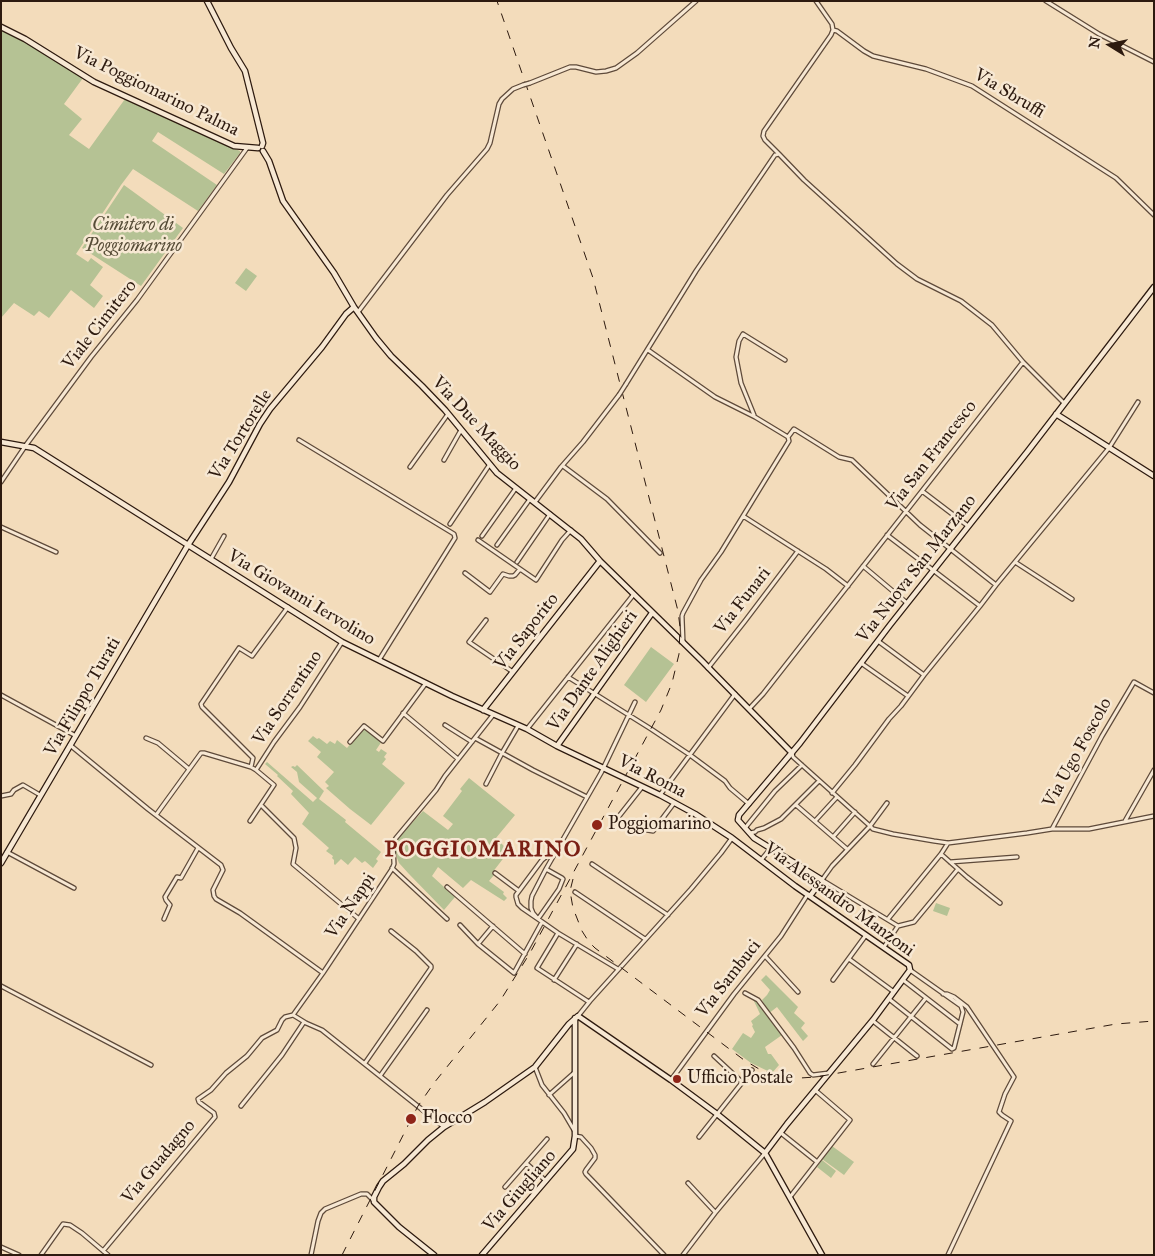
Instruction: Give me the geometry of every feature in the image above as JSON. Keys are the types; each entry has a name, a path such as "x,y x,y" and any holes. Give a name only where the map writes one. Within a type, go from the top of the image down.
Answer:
{"street":[{"name":"Via Due Maggio","path":"207,1 245,71 251,92 261,148 269,161 283,201 334,273 354,307 376,338 448,414 497,473 581,539 600,561 792,753"},
{"path":"358,312 447,195 487,149 502,99 513,89 570,67 596,72 616,68 696,1"},
{"path":"816,1 832,24 833,30 764,131 764,140 804,180 897,264 917,280 961,301 992,325 1022,362 1064,403"},
{"path":"1046,1 1099,34 1154,62"},
{"name":"Via Poggiomarino Palma","path":"1,27 25,39 94,82 234,146 261,148"},
{"name":"Via Sbruffi","path":"833,30 864,52 873,56 926,69 972,86 1116,178 1154,215"},
{"name":"Viale Cimitero","path":"1,482 91,357 137,300 247,148"},
{"path":"497,545 583,442 619,395 716,241 775,155 778,154"},
{"name":"Via Nuova San Marzano","path":"822,880 754,838 738,820 739,815 792,753 1154,288"},
{"name":"Via Tortorelle","path":"188,545 229,482 270,409 322,347 341,320 354,307"},
{"path":"754,416 742,383 736,357 743,334 785,360"},
{"path":"648,350 715,397 754,416 788,437 790,441 683,612 683,643"},
{"name":"Via San Francesco","path":"848,586 1022,362"},
{"path":"832,793 996,585 1109,448 1138,402"},
{"path":"410,467 448,414"},
{"path":"1056,414 1154,476"},
{"path":"788,437 794,429 839,457 852,460 905,512 996,585"},
{"path":"444,460 461,430"},
{"path":"299,440 454,534 455,538 379,660"},
{"name":"Via Giovanni Iervolino","path":"1,442 34,448 342,642 482,710"},
{"path":"450,524 490,464"},
{"path":"563,466 607,499 660,553"},
{"path":"482,536 516,487"},
{"path":"922,491 968,526"},
{"path":"517,562 550,514"},
{"path":"743,516 826,569 848,586 763,694 749,709"},
{"path":"1,527 56,552"},
{"path":"478,540 536,580 562,540 571,530"},
{"path":"887,535 980,606"},
{"path":"211,559 224,536"},
{"name":"Via Filippo Turati","path":"1,863 5,853 188,545"},
{"name":"Via Funari","path":"708,668 798,551"},
{"name":"Via Saporito","path":"482,710 600,561"},
{"path":"1015,562 1072,599"},
{"path":"863,566 907,603"},
{"path":"465,573 490,592 503,574 513,576 520,569"},
{"path":"527,729 634,594"},
{"path":"251,768 252,758 201,704 239,648 252,656 288,607"},
{"name":"Via Dante Alighieri","path":"557,746 652,613"},
{"path":"486,620 470,642 513,672"},
{"path":"878,641 924,675"},
{"name":"Via Sorrentino","path":"256,770 342,642"},
{"path":"862,663 908,696"},
{"path":"568,677 629,714 690,755 724,781 749,804"},
{"name":"Via Ugo Foscolo","path":"870,826 873,829 893,834 948,843 1052,829 1102,736 1134,682 1154,693"},
{"path":"350,742 364,726 383,741 426,683"},
{"path":"660,795 734,694"},
{"path":"1,695 76,736"},
{"path":"538,919 531,908 532,896 603,767 635,702"},
{"path":"482,710 493,715"},
{"path":"403,713 458,759"},
{"name":"Via Roma","path":"493,715 527,729 557,746 660,795 695,814 732,838"},
{"name":"Via Nappi","path":"293,1015 392,868 394,864 393,844 396,838 436,790 493,715"},
{"path":"445,725 472,742"},
{"path":"486,784 518,726"},
{"path":"146,738 158,743 189,769"},
{"path":"475,738 587,797"},
{"path":"70,746 221,865 223,868 222,872 213,890 216,899 240,913 323,973"},
{"name":"Via Sorrentino","path":"156,815 202,752 256,770 274,785 250,821"},
{"path":"792,753 793,757 870,826"},
{"path":"745,828 775,791 802,765"},
{"path":"1125,821 1154,770"},
{"path":"750,834 782,819 819,780"},
{"path":"1,796 11,794 23,785 40,795"},
{"path":"616,820 642,787"},
{"path":"815,822 837,796"},
{"path":"641,827 651,832 653,831 674,803"},
{"path":"809,895 832,866 870,826 887,803"},
{"path":"796,805 847,850"},
{"path":"261,806 294,838 296,848 293,864 358,919"},
{"path":"833,837 855,812"},
{"path":"1052,829 1089,829 1154,816"},
{"path":"373,1200 382,1181 404,1164 428,1140 444,1127 485,1102 535,1067 569,1024 576,1019 618,969 668,915 732,838"},
{"name":"Via Alessandro Manzoni","path":"732,838 884,947 908,965 910,970 873,1020 764,1153"},
{"path":"888,920 948,843"},
{"path":"558,847 542,860 519,891 516,898 518,904 558,933 618,969"},
{"path":"164,919 170,905 165,897 177,877 181,878 198,848"},
{"path":"761,860 771,848"},
{"path":"5,853 74,888"},
{"path":"940,854 1000,902"},
{"path":"950,862 1017,857"},
{"path":"592,864 668,915"},
{"path":"392,868 447,919"},
{"path":"538,919 559,889 563,879 546,869"},
{"path":"884,947 898,926 914,922 958,869"},
{"path":"495,873 519,891"},
{"path":"822,880 898,926"},
{"path":"446,887 525,954"},
{"path":"575,892 645,939"},
{"name":"Via Sambuci","path":"670,1080 734,994 781,936 809,895"},
{"path":"460,925 478,944 514,973 542,922"},
{"path":"478,944 493,926"},
{"path":"364,1063 431,968 416,951 391,931"},
{"path":"558,933 536,968 589,1002"},
{"path":"834,980 866,934"},
{"path":"554,980 577,944"},
{"path":"765,956 798,992"},
{"path":"849,959 894,992"},
{"path":"889,999 952,1049 954,1048 963,1012 961,1006 910,970"},
{"path":"903,980 960,1024"},
{"path":"1,986 151,1064"},
{"path":"745,992 758,1000 810,1073 818,1075 830,1073"},
{"path":"943,994 954,997 967,1007 1014,1077 1005,1094 999,1112 1010,1123 948,1255"},
{"path":"873,1064 926,998"},
{"path":"380,1076 427,1010"},
{"path":"293,1015 322,1030 444,1127"},
{"name":"Via Guadagno","path":"103,1251 215,1117 198,1099 211,1090 230,1069 247,1056 262,1038 277,1030 282,1020 293,1015"},
{"path":"576,1019 670,1080 717,1114 764,1153 822,1255"},
{"name":"Via Giugliano","path":"482,1255 573,1149 575,1133 576,1019"},
{"path":"873,1020 917,1056"},
{"path":"241,1106 282,1055 304,1022"},
{"path":"714,1056 742,1082"},
{"path":"535,1067 542,1085 564,1113 575,1133 581,1137 595,1155 595,1158 585,1172 586,1174 664,1255"},
{"path":"699,1137 752,1070"},
{"path":"549,1095 575,1072"},
{"path":"789,1197 850,1120 815,1090"},
{"path":"781,1132 816,1160"},
{"path":"505,1186 547,1139"},
{"path":"683,1255 764,1153"},
{"path":"526,1163 546,1182"},
{"path":"688,1184 715,1213"},
{"path":"311,1255 321,1213 325,1209 361,1194 367,1194 399,1227 434,1255"},
{"path":"41,1255 63,1224 70,1225 82,1233 108,1255"},
{"path":"1,1247 19,1255"}],"green space":[{"path":"1,29 24,40 83,78 64,104 82,119 69,135 89,149 125,99 240,151 224,174 158,132 152,141 217,185 198,211 133,169 76,254 88,262 91,258 103,267 90,285 103,296 94,308 71,290 49,318 39,311 34,316 14,303 1,318"},
{"name":"Cimitero di Poggiomarino","path":"124,185 183,228 141,286 82,248"},
{"path":"246,268 257,276 246,291 235,283"},
{"path":"651,647 674,664 646,702 624,685"},
{"path":"364,728 382,741 376,750 379,752 381,749 387,753 384,757 386,759 382,764 405,783 371,825 326,788 329,786 325,782 334,772 317,757 321,752 308,741 313,736 327,744 330,741 335,744 337,740 347,748"},
{"path":"267,762 313,802 317,798 299,782 297,772 291,767 297,765 324,791 319,799 346,820 345,822 381,852 373,868 365,861 362,863 355,857 348,865 341,859 334,864 333,856 326,851 329,848 302,824 309,813 291,794 293,791 265,764"},
{"path":"469,778 515,815 496,838 509,851 492,873 494,875 489,881 504,892 503,894 507,898 504,901 471,880 463,888 438,867 432,876 455,897 444,910 399,863 396,853 396,842 423,811 448,830 453,824 443,816 462,791 460,789"},
{"path":"936,903 950,908 947,916 933,911"},
{"path":"766,975 798,1007 794,1013 805,1023 801,1028 808,1036 803,1041 777,1007 768,1014 782,1035 765,1047 768,1054 771,1054 779,1065 772,1073 751,1063 732,1049 743,1033 751,1038 755,1032 751,1021 760,1014 753,999 756,998 761,1005 764,1004 762,1000 770,990 761,980"},
{"path":"832,1146 854,1162 844,1175 822,1159"},
{"path":"822,1160 836,1171 831,1178 817,1167"}],"railway":[{"path":"342,1255 418,1106 434,1083 500,1001 530,953 661,710 672,683 679,654 680,627 678,611 593,278 497,1"},
{"path":"573,879 570,891 573,908 582,931 595,948 744,1060 759,1069 779,1076 816,1077 1116,1024 1154,1021"}],"place":[{"name":"Poggiomarino","path":"597,825"},
{"name":"Ufficio Postale","path":"677,1079"},
{"name":"Flocco","path":"411,1119"}],"district":[{"name":"POGGIOMARINO","path":"483,851"}]}
